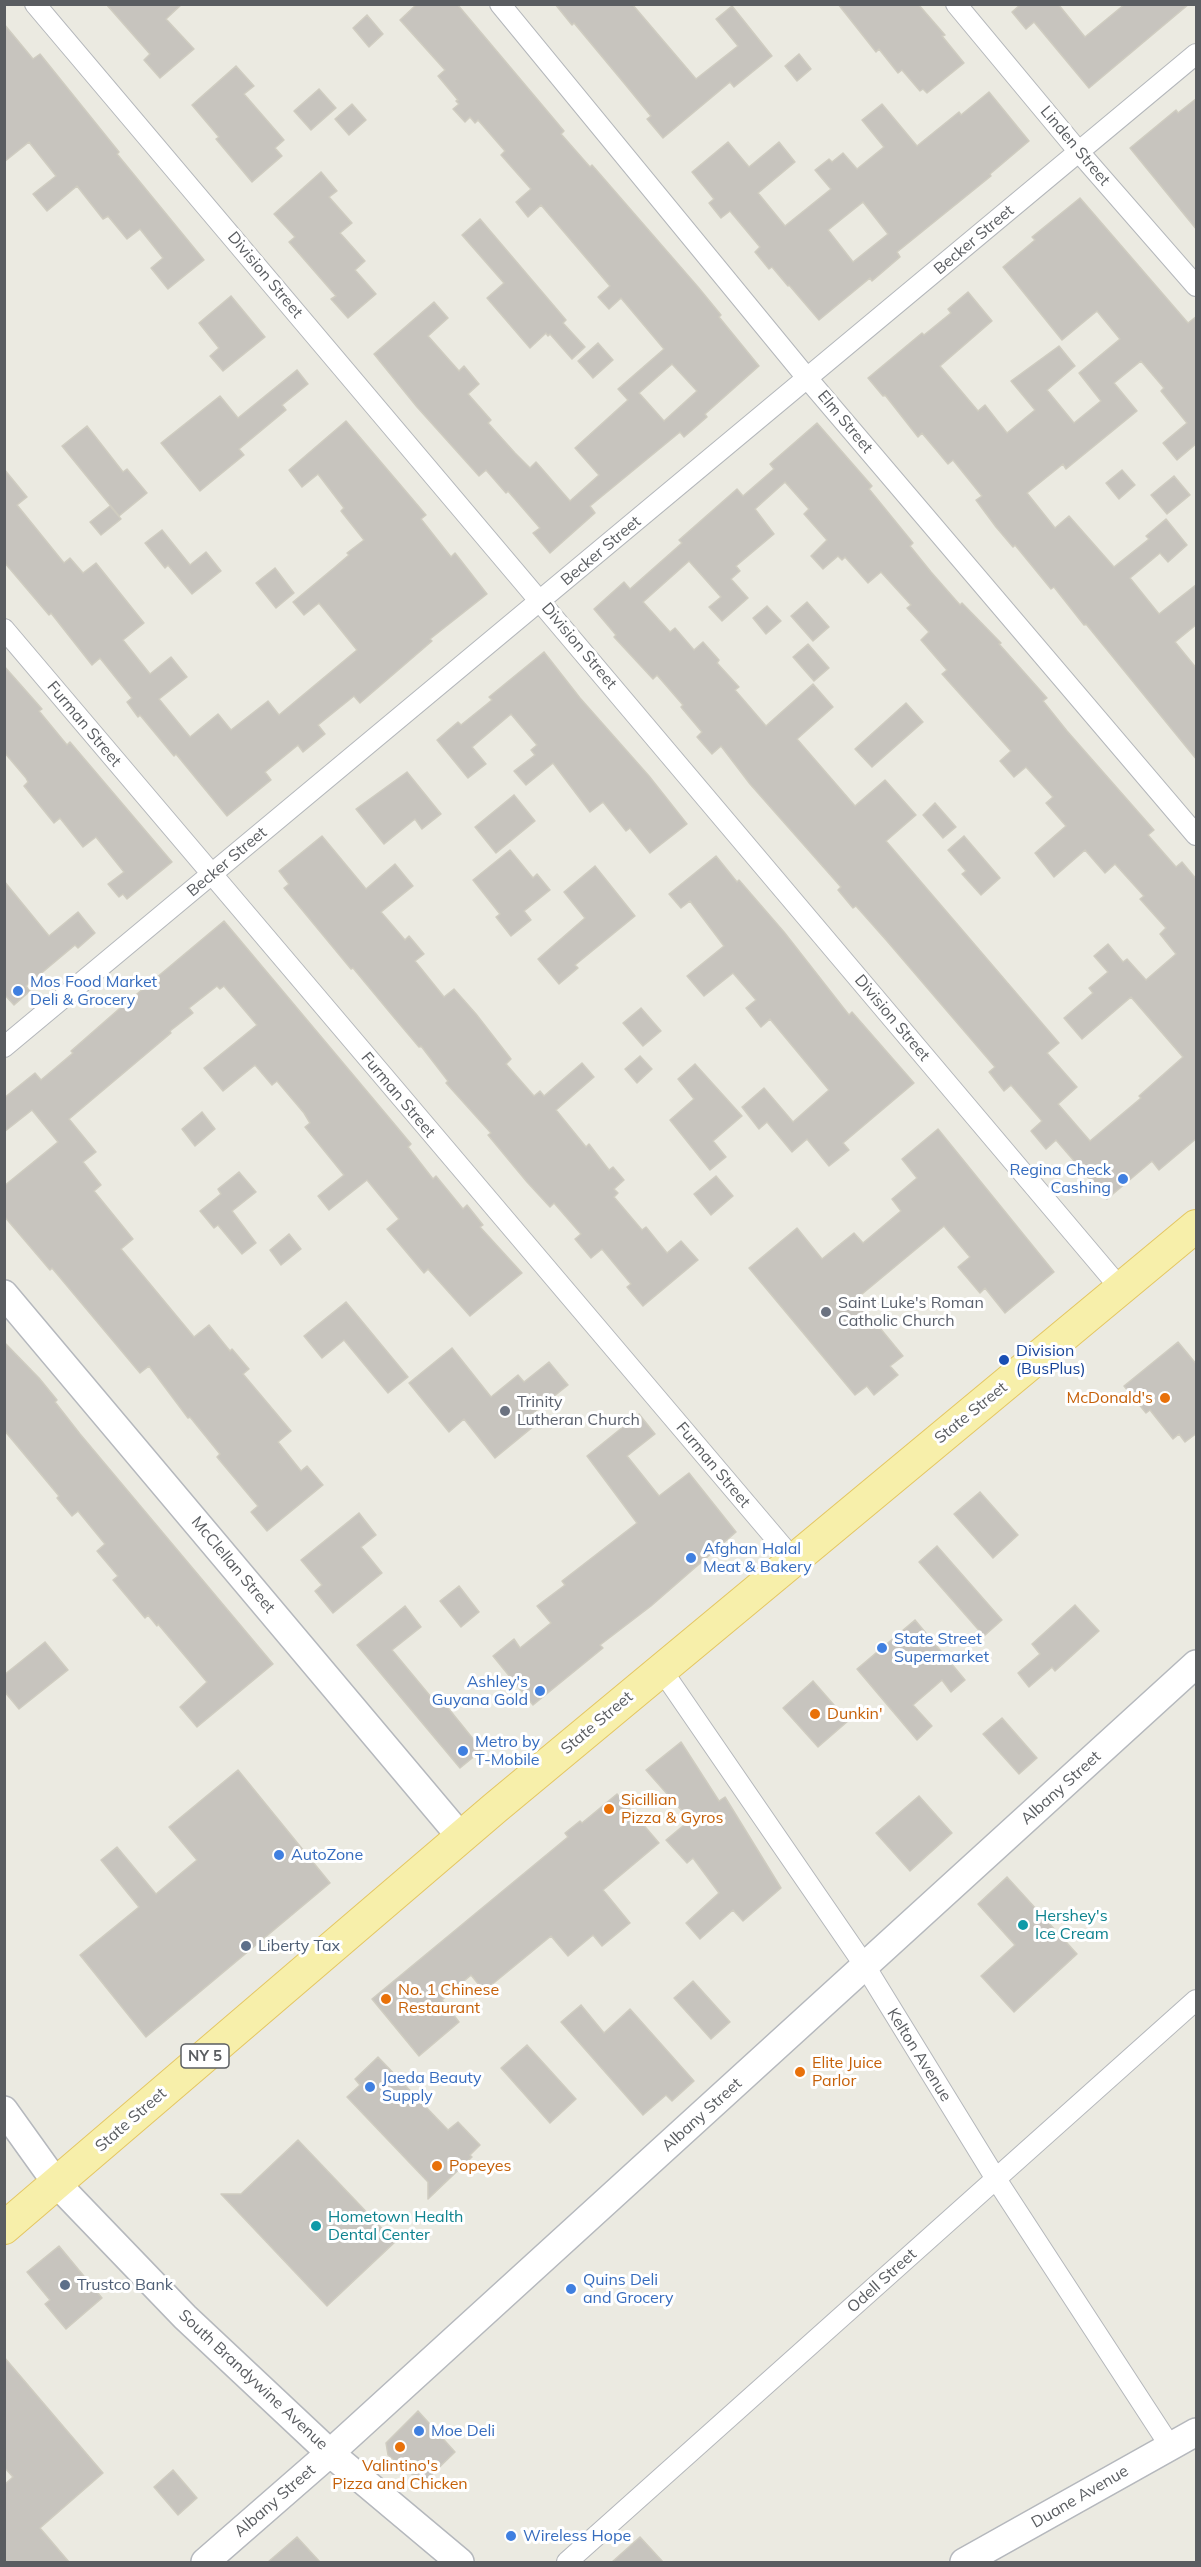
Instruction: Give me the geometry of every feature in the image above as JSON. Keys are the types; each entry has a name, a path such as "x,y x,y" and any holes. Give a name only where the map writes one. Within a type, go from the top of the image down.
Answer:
{"main road":[{"name":"State Street","path":"4,2228 660,1669 1197,1226"}],"street":[{"name":"Division Street","path":"35,4 1121,1289"},
{"name":"Elm Street","path":"500,4 807,378 1197,835"},
{"name":"Linden Street","path":"956,4 1079,152 1197,286"},
{"name":"Becker Street","path":"4,1047 1197,54"},
{"name":"Furman Street","path":"4,630 793,1559"},
{"name":"McClellan Street","path":"4,1294 461,1837"},
{"name":"Albany Street","path":"205,2562 330,2453 1197,1665"},
{"name":"Kelton Avenue","path":"660,1669 865,1966 996,2179 1170,2446"},
{"name":"Odell Street","path":"567,2562 1197,2000"},
{"name":"South Brandywine Avenue","path":"4,2110 57,2184 185,2317 330,2453 460,2562"},
{"name":"Duane Avenue","path":"964,2562 1197,2432"}],"building":[{"path":"106,4 182,4 166,19 194,49 160,78 144,60 150,54"},
{"path":"417,4 457,4 564,131 561,134 590,167 592,165 698,287 759,366 705,414 707,417 684,437 680,432 590,506 595,513 550,553 533,533 540,528 508,491 506,493 486,470 479,476 417,407 374,354 434,302 448,318 428,336 459,371 464,366 479,384 468,394 491,420 488,423 530,468 536,462 570,501 599,475 575,448 628,400 618,389 664,349 621,298 609,309 598,297 610,286 541,205 528,217 516,202 531,189 501,155 505,151 478,120 475,123 470,117 465,122 453,109 459,104 456,101 458,100 438,76 445,70 400,20","holes":["672,364 697,391 664,421 639,393"]},
{"path":"555,4 632,4 696,79 738,46 716,19 732,6 772,56 734,87 730,82 663,138 647,119 651,116 574,23 572,25"},
{"path":"838,4 918,4 945,35 942,36 964,63 927,93 923,89 920,91 902,70 898,73 879,49 876,52"},
{"path":"1021,4 1058,4 1085,37 1125,4 1189,4 1089,88 1034,22 1026,29 1012,12"},
{"path":"367,15 383,34 369,47 353,28"},
{"path":"4,24 33,59 40,54 119,152 117,154 204,260 168,289 151,268 163,258 140,229 127,239 108,216 103,219 77,186 47,211 33,194 56,176 29,142 4,162"},
{"path":"799,54 811,69 797,81 785,66"},
{"path":"236,66 254,86 244,94 284,140 275,148 282,156 252,182 216,139 219,137 192,105"},
{"path":"319,89 336,108 311,130 294,111"},
{"path":"989,92 1029,141 990,174 991,176 897,252 900,257 872,281 870,278 819,320 789,285 772,267 769,269 755,252 760,247 730,211 721,218 709,203 714,199 692,172 728,142 749,167 779,142 795,162 758,193 785,226 831,189 815,170 829,159 832,162 843,153 857,169 884,147 862,120 882,104 917,146 959,112 961,115","holes":["863,202 888,234 853,262 828,230"]},
{"path":"1197,98 1197,230 1130,148 1176,110 1178,113"},
{"path":"352,104 366,120 349,135 335,119"},
{"path":"321,172 337,191 329,197 352,223 340,233 365,261 355,270 376,294 348,318 331,299 336,296 289,242 295,237 274,214"},
{"path":"1080,198 1188,323 1197,316 1197,443 1177,460 1163,443 1187,423 1161,391 1164,388 1141,361 1114,383 1137,411 1066,469 1063,464 1027,493 1055,528 1069,516 1114,567 1149,539 1146,536 1166,519 1187,545 1168,562 1160,553 1130,578 1159,614 1197,584 1197,624 1175,642 1197,669 1197,760 1086,624 1084,625 1054,587 1051,589 1015,545 1013,547 996,527 976,500 982,496 953,460 948,464 922,433 918,437 885,395 883,396 868,378 922,333 924,335 951,313 948,309 968,292 992,321 940,366 978,411 985,405 1007,433 1035,410 1011,381 1059,346 1075,366 1047,390 1074,423 1101,401 1079,373 1120,339 1097,311 1062,340 1003,267 1035,240 1032,237"},
{"path":"480,219 566,320 563,323 585,347 572,359 550,334 548,336 546,333 530,348 487,298 504,283 462,235"},
{"path":"231,296 265,337 223,371 210,356 219,348 199,323"},
{"path":"598,343 613,360 593,378 578,361"},
{"path":"297,370 308,384 282,405 286,410 239,449 244,455 200,491 161,443 220,396 238,418"},
{"path":"346,421 426,515 421,519 451,557 455,553 487,594 430,639 432,641 360,703 354,696 318,725 325,734 303,752 298,745 265,772 271,780 227,816 176,754 174,756 140,715 138,717 127,702 132,698 100,658 92,665 51,613 49,615 4,562 4,469 27,497 17,505 64,563 70,558 83,573 96,563 144,623 123,640 150,674 171,657 187,677 159,699 190,737 218,714 231,730 268,701 279,715 357,650 319,603 304,615 293,602 364,540 341,511 344,508 318,474 302,487 289,470"},
{"path":"817,423 872,486 869,489 913,543 910,546 931,572 960,605 962,603 1001,643 999,644 1047,698 1043,701 1067,731 1154,830 1148,835 1176,867 1182,862 1197,880 1197,1138 1159,1170 1152,1161 1107,1199 1056,1140 1046,1149 1031,1131 1042,1121 1011,1085 1004,1091 989,1072 995,1067 856,906 853,908 838,890 841,887 750,784 721,746 712,754 697,737 702,732 681,707 683,705 657,675 653,679 614,637 616,635 594,609 624,582 630,589 682,543 679,540 737,489 743,496 774,469 770,464","holes":["785,482 809,509 804,514 827,540 811,556 823,569 838,556 842,560 845,557 868,583 881,572 911,605 907,608 929,632 921,640 947,670 942,674 1011,751 1000,761 1014,777 1026,767 1053,797 1046,803 1066,826 1035,853 1054,877 1085,850 1105,873 1115,864 1144,896 1140,899 1166,928 1160,934 1176,954 1146,980 1127,959 1123,962 1108,944 1094,956 1108,972 1089,988 1093,993 1064,1018 1082,1039 1131,997 1183,1057 1139,1096 1141,1098 1090,1141 1058,1104 1077,1087 1047,1053 1059,1043 886,841 916,815 885,780 855,806 797,739 833,707 813,684 766,726 735,690 739,687 717,663 719,660 703,642 694,650 675,628 670,632 643,602 689,561 721,597 709,607 722,621 748,598 731,579 740,571 736,566 774,534 755,509"]},
{"path":"87,426 123,472 127,469 147,493 119,516 62,446"},
{"path":"1122,470 1135,485 1119,499 1106,483"},
{"path":"1174,476 1190,495 1167,514 1151,495"},
{"path":"110,506 121,519 101,535 90,522"},
{"path":"162,530 190,565 206,552 221,571 192,594 168,565 165,568 145,543"},
{"path":"275,568 294,593 276,608 256,583"},
{"path":"807,602 829,627 813,641 791,616"},
{"path":"767,606 781,621 766,634 753,618"},
{"path":"808,644 829,668 814,681 793,657"},
{"path":"544,652 687,824 650,853 630,828 626,831 603,802 590,812 553,763 526,785 514,771 535,755 531,750 537,745 511,714 472,747 486,764 468,778 437,740 458,722 461,725 492,700 489,697"},
{"path":"4,666 42,709 39,711 67,745 70,742 172,862 127,899 123,894 119,897 108,884 124,872 96,837 83,847 60,818 54,823 24,786 28,782 26,778 4,752"},
{"path":"906,703 923,722 872,767 855,749"},
{"path":"407,772 441,814 422,829 415,819 384,844 356,809"},
{"path":"514,795 535,821 496,853 475,827"},
{"path":"935,803 956,827 943,838 923,815"},
{"path":"322,836 366,889 395,864 413,886 381,912 405,940 409,936 424,954 415,961 444,997 454,989 476,1014 511,1059 506,1064 534,1096 540,1091 544,1096 582,1063 594,1077 556,1110 586,1147 589,1144 609,1170 613,1167 624,1180 614,1189 618,1193 614,1197 642,1230 646,1227 667,1253 681,1241 698,1260 643,1306 627,1287 631,1284 602,1249 591,1258 575,1239 581,1234 554,1203 550,1207 527,1182 488,1135 491,1133 446,1083 448,1081 421,1046 419,1047 353,968 351,969 284,888 289,884 279,871"},
{"path":"964,836 1000,878 981,895 962,874 966,871 948,850"},
{"path":"510,850 533,878 537,874 550,890 524,911 531,920 511,936 496,917 500,914 473,880"},
{"path":"716,856 784,932 849,1015 852,1012 914,1083 843,1143 849,1150 829,1166 807,1139 792,1152 767,1122 759,1129 742,1107 764,1088 793,1122 829,1090 770,1019 761,1027 746,1008 756,1000 733,973 704,996 687,976 724,946 690,901 681,908 669,894"},
{"path":"595,866 635,916 575,965 578,968 559,984 538,959 585,918 564,892"},
{"path":"4,881 49,936 78,912 95,933 78,948 75,945 26,986 30,991 14,1005 4,994"},
{"path":"224,921 411,1144 408,1147 433,1179 436,1176 463,1209 467,1205 483,1225 480,1227 522,1273 470,1316 428,1269 424,1273 387,1229 399,1219 367,1180 329,1210 318,1196 344,1175 305,1127 310,1123 304,1113 277,1081 272,1085 255,1065 223,1091 204,1068 257,1025 224,986 220,989 217,986 189,1008 193,1013 69,1119 96,1152 83,1162 101,1185 94,1191 133,1239 121,1249 194,1337 209,1325 230,1351 232,1349 249,1369 243,1374 291,1431 278,1442 301,1471 307,1466 323,1485 267,1531 251,1512 258,1506 217,1457 220,1454 190,1417 188,1418 149,1366 140,1373 52,1268 50,1270 4,1216 4,1186 58,1142 32,1110 4,1132 4,1098 35,1073 41,1080 119,1009"},
{"path":"641,1008 661,1031 643,1046 623,1023"},
{"path":"640,1056 652,1069 637,1083 625,1069"},
{"path":"695,1064 742,1116 713,1141 726,1157 710,1170 670,1120 694,1099 678,1079"},
{"path":"202,1112 215,1129 195,1146 182,1129"},
{"path":"938,1129 1054,1272 1005,1313 985,1288 980,1293 958,1267 970,1257 944,1226 856,1299 903,1356 890,1366 898,1375 874,1395 867,1386 855,1395 749,1268 797,1228 822,1259 854,1233 863,1243 901,1211 892,1199 917,1178 902,1159"},
{"path":"239,1172 256,1192 232,1211 256,1243 242,1254 218,1225 214,1228 200,1211 221,1194 218,1189"},
{"path":"716,1176 733,1196 711,1215 694,1194"},
{"path":"289,1234 301,1249 281,1265 270,1250"},
{"path":"346,1302 408,1377 388,1393 344,1340 322,1358 304,1336"},
{"path":"4,1342 39,1378 80,1434 273,1664 197,1727 180,1707 207,1682 158,1624 157,1626 148,1615 145,1618 113,1580 118,1576 97,1551 105,1544 78,1511 72,1516 57,1498 59,1496 4,1430"},
{"name":"McDonald's","path":"1178,1342 1197,1365 1197,1433 1185,1442 1179,1434 1173,1439 1150,1410 1146,1413 1124,1386"},
{"path":"452,1348 491,1397 518,1375 524,1382 549,1362 568,1385 527,1418 534,1426 495,1458 464,1419 449,1432 409,1383"},
{"path":"639,1414 655,1434 627,1456 659,1496 689,1473 736,1532 651,1606 600,1645 603,1648 533,1705 493,1656 514,1639 520,1648 551,1623 537,1606 565,1585 562,1581 637,1523 587,1456"},
{"path":"980,1492 1018,1535 993,1558 954,1514"},
{"path":"359,1513 376,1535 361,1547 382,1573 333,1613 315,1591 322,1585 301,1560"},
{"path":"937,1546 1002,1620 984,1636 919,1562"},
{"path":"459,1586 479,1612 461,1627 440,1601"},
{"path":"1075,1605 1099,1631 1055,1671 1052,1667 1029,1687 1018,1673 1040,1654 1032,1644"},
{"path":"405,1606 421,1627 392,1650 431,1697 436,1693 482,1750 460,1768 357,1645"},
{"path":"915,1620 965,1680 951,1692 942,1680 913,1705 932,1726 917,1740 857,1669"},
{"path":"45,1642 68,1670 19,1709 4,1691 4,1675"},
{"name":"Dunkin'","path":"813,1681 848,1721 818,1747 783,1708"},
{"path":"1002,1718 1037,1758 1019,1774 983,1734"},
{"path":"681,1742 719,1801 725,1797 781,1888 743,1921 733,1910 700,1939 686,1923 719,1893 693,1858 687,1863 666,1840 690,1820 646,1770"},
{"path":"238,1770 330,1883 146,2037 80,1955 139,1907 101,1860 117,1847 156,1894 197,1860 169,1827"},
{"path":"617,1794 659,1843 603,1890 630,1923 602,1946 593,1935 568,1956 551,1936 484,1991 471,1975 442,2000 459,2022 419,2056 372,1999 568,1837 565,1833 580,1821 582,1823"},
{"path":"919,1796 952,1833 910,1871 876,1833"},
{"name":"Hershey's Ice Cream","path":"1007,1877 1077,1954 1014,2012 981,1976 1015,1945 978,1904"},
{"path":"693,1981 730,2022 711,2039 674,1998"},
{"path":"581,2005 604,2033 630,2009 694,2081 672,2101 666,2095 643,2115 561,2022"},
{"path":"527,2045 576,2099 550,2123 501,2068"},
{"path":"378,2057 448,2130 458,2122 480,2145 470,2155 472,2157 428,2199 428,2182 347,2097 360,2085 355,2079"},
{"name":"Hometown Health Dental Center","path":"298,2140 395,2242 327,2306 221,2194 241,2194"},
{"name":"Trustco Bank","path":"59,2246 102,2298 66,2329 45,2304 50,2300 27,2272"},
{"path":"4,2357 103,2473 40,2528 69,2562 4,2562 4,2485 13,2477 4,2467"},
{"path":"418,2411 455,2452 423,2483 388,2455 386,2443"},
{"path":"173,2470 197,2498 178,2515 154,2487"},
{"path":"297,2537 320,2562 268,2562"},
{"path":"640,2537 663,2562 612,2562"}],"place":[{"name":"Mos Food Market Deli & Grocery","path":"18,991"},
{"name":"Regina Check Cashing","path":"1123,1179"},
{"name":"Saint Luke's Roman Catholic Church","path":"826,1312"},
{"name":"Division (BusPlus)","path":"1004,1360"},
{"name":"McDonald's","path":"1165,1398"},
{"name":"Trinity Lutheran Church","path":"505,1411"},
{"name":"Afghan Halal Meat & Bakery","path":"691,1558"},
{"name":"State Street Supermarket","path":"882,1648"},
{"name":"Ashley's Guyana Gold","path":"540,1691"},
{"name":"Dunkin'","path":"815,1714"},
{"name":"Metro by T-Mobile","path":"463,1751"},
{"name":"Sicillian Pizza & Gyros","path":"609,1809"},
{"name":"AutoZone","path":"279,1855"},
{"name":"Hershey's Ice Cream","path":"1023,1925"},
{"name":"Liberty Tax","path":"246,1946"},
{"name":"No. 1 Chinese Restaurant","path":"386,1999"},
{"name":"Elite Juice Parlor","path":"800,2072"},
{"name":"Jaeda Beauty Supply","path":"370,2087"},
{"name":"Popeyes","path":"437,2166"},
{"name":"Hometown Health Dental Center","path":"316,2226"},
{"name":"Trustco Bank","path":"65,2285"},
{"name":"Quins Deli and Grocery","path":"571,2289"},
{"name":"Moe Deli","path":"419,2431"},
{"name":"Valintino's Pizza and Chicken","path":"400,2447"},
{"name":"Wireless Hope","path":"511,2536"}]}
